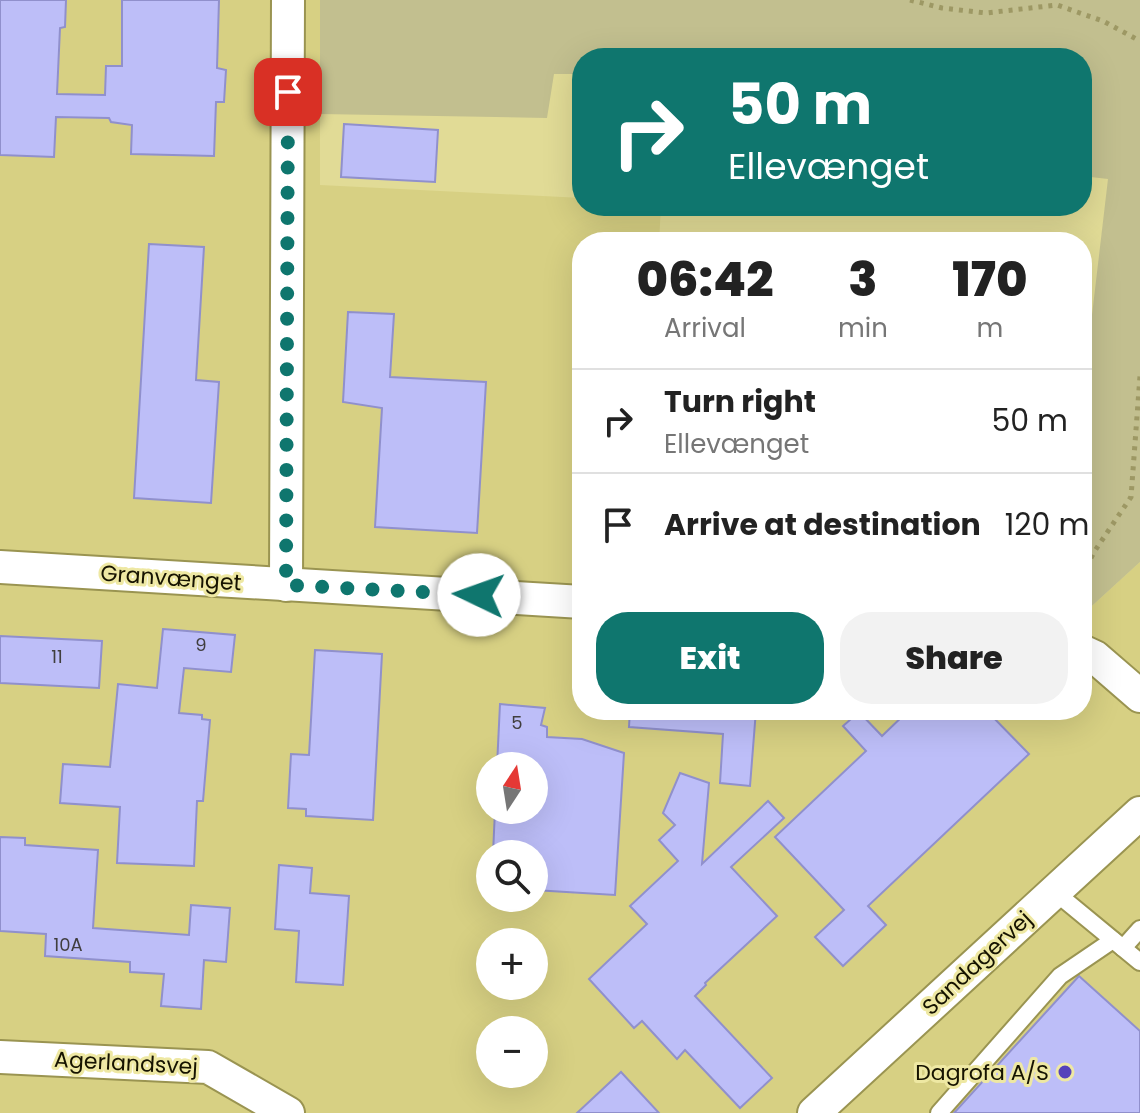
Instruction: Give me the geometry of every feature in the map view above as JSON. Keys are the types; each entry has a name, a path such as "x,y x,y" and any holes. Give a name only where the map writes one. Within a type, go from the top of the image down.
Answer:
{"street":[{"path":"286,585 288,0"},
{"name":"Granvænget","path":"0,567 572,601"},
{"path":"1092,656 1140,696"},
{"name":"Sandagervej","path":"814,1113 1140,813"},
{"name":"Agerlandsvej","path":"0,1057 208,1067 288,1113"}],"lane":[{"path":"1055,892 1140,962"},
{"path":"939,1113 1060,976 1140,929"}],"path":[{"path":"910,0 942,8 986,13 1057,5 1067,0"},
{"path":"1057,5 1103,21 1140,41"},
{"path":"1092,556 1131,497 1140,376"}],"shaded area":[{"path":"0,0 320,0 320,185 572,198 572,216 660,216 660,232 572,232 572,720 1092,720 1092,606 1140,562 1140,1113 0,1113"},
{"path":"320,0 1140,0 1140,562 1092,606 1092,315 1108,179 1092,177 1092,48 572,48 572,74 554,74 547,118 320,114"}],"building":[{"path":"0,0 66,0 65,27 60,28 57,94 105,95 106,66 122,66 122,0 219,0 217,68 226,70 224,102 216,102 214,156 131,154 132,125 111,122 109,118 56,117 54,157 0,155"},
{"path":"344,124 438,130 435,182 341,177"},
{"path":"149,244 204,247 196,380 219,382 211,503 134,498"},
{"path":"348,312 394,314 390,377 486,382 477,533 375,527 382,408 343,402"},
{"path":"163,629 235,635 231,672 184,668 179,713 202,715 202,719 210,720 203,801 197,801 194,866 117,863 120,807 60,803 63,764 110,767 118,684 157,688"},
{"path":"0,636 102,641 99,688 0,683"},
{"path":"315,650 382,654 373,820 306,816 306,809 288,808 291,754 309,755"},
{"path":"500,704 545,708 541,725 547,727 547,737 582,739 624,753 615,895 548,891 548,840 494,840 494,824 548,824 548,752 498,752"},
{"path":"629,720 755,720 750,786 720,783 723,734 629,727"},
{"path":"850,720 867,720 882,736 899,720 996,720 1029,754 868,906 886,925 843,966 815,937 844,910 775,837 866,751 843,726"},
{"path":"680,773 709,783 702,864 768,801 784,818 731,867 777,916 695,996 772,1078 740,1108 685,1050 677,1059 642,1021 634,1028 589,979 647,924 630,906 678,861 659,840 675,825 663,813"},
{"path":"0,837 25,838 25,845 98,850 93,928 189,935 191,905 230,908 226,962 204,960 201,1009 161,1006 164,974 130,972 130,962 45,956 46,934 0,931"},
{"path":"279,865 312,868 310,893 349,896 343,985 296,982 299,931 275,929"},
{"name":"Dagrofa A/S","path":"1079,976 1140,1031 1140,1113 954,1113"},
{"path":"621,1072 659,1113 577,1113"}],"place":[{"name":"Dagrofa A/S","path":"1065,1072"}],"route":[{"path":"288,92 286,585 479,595"}]}
